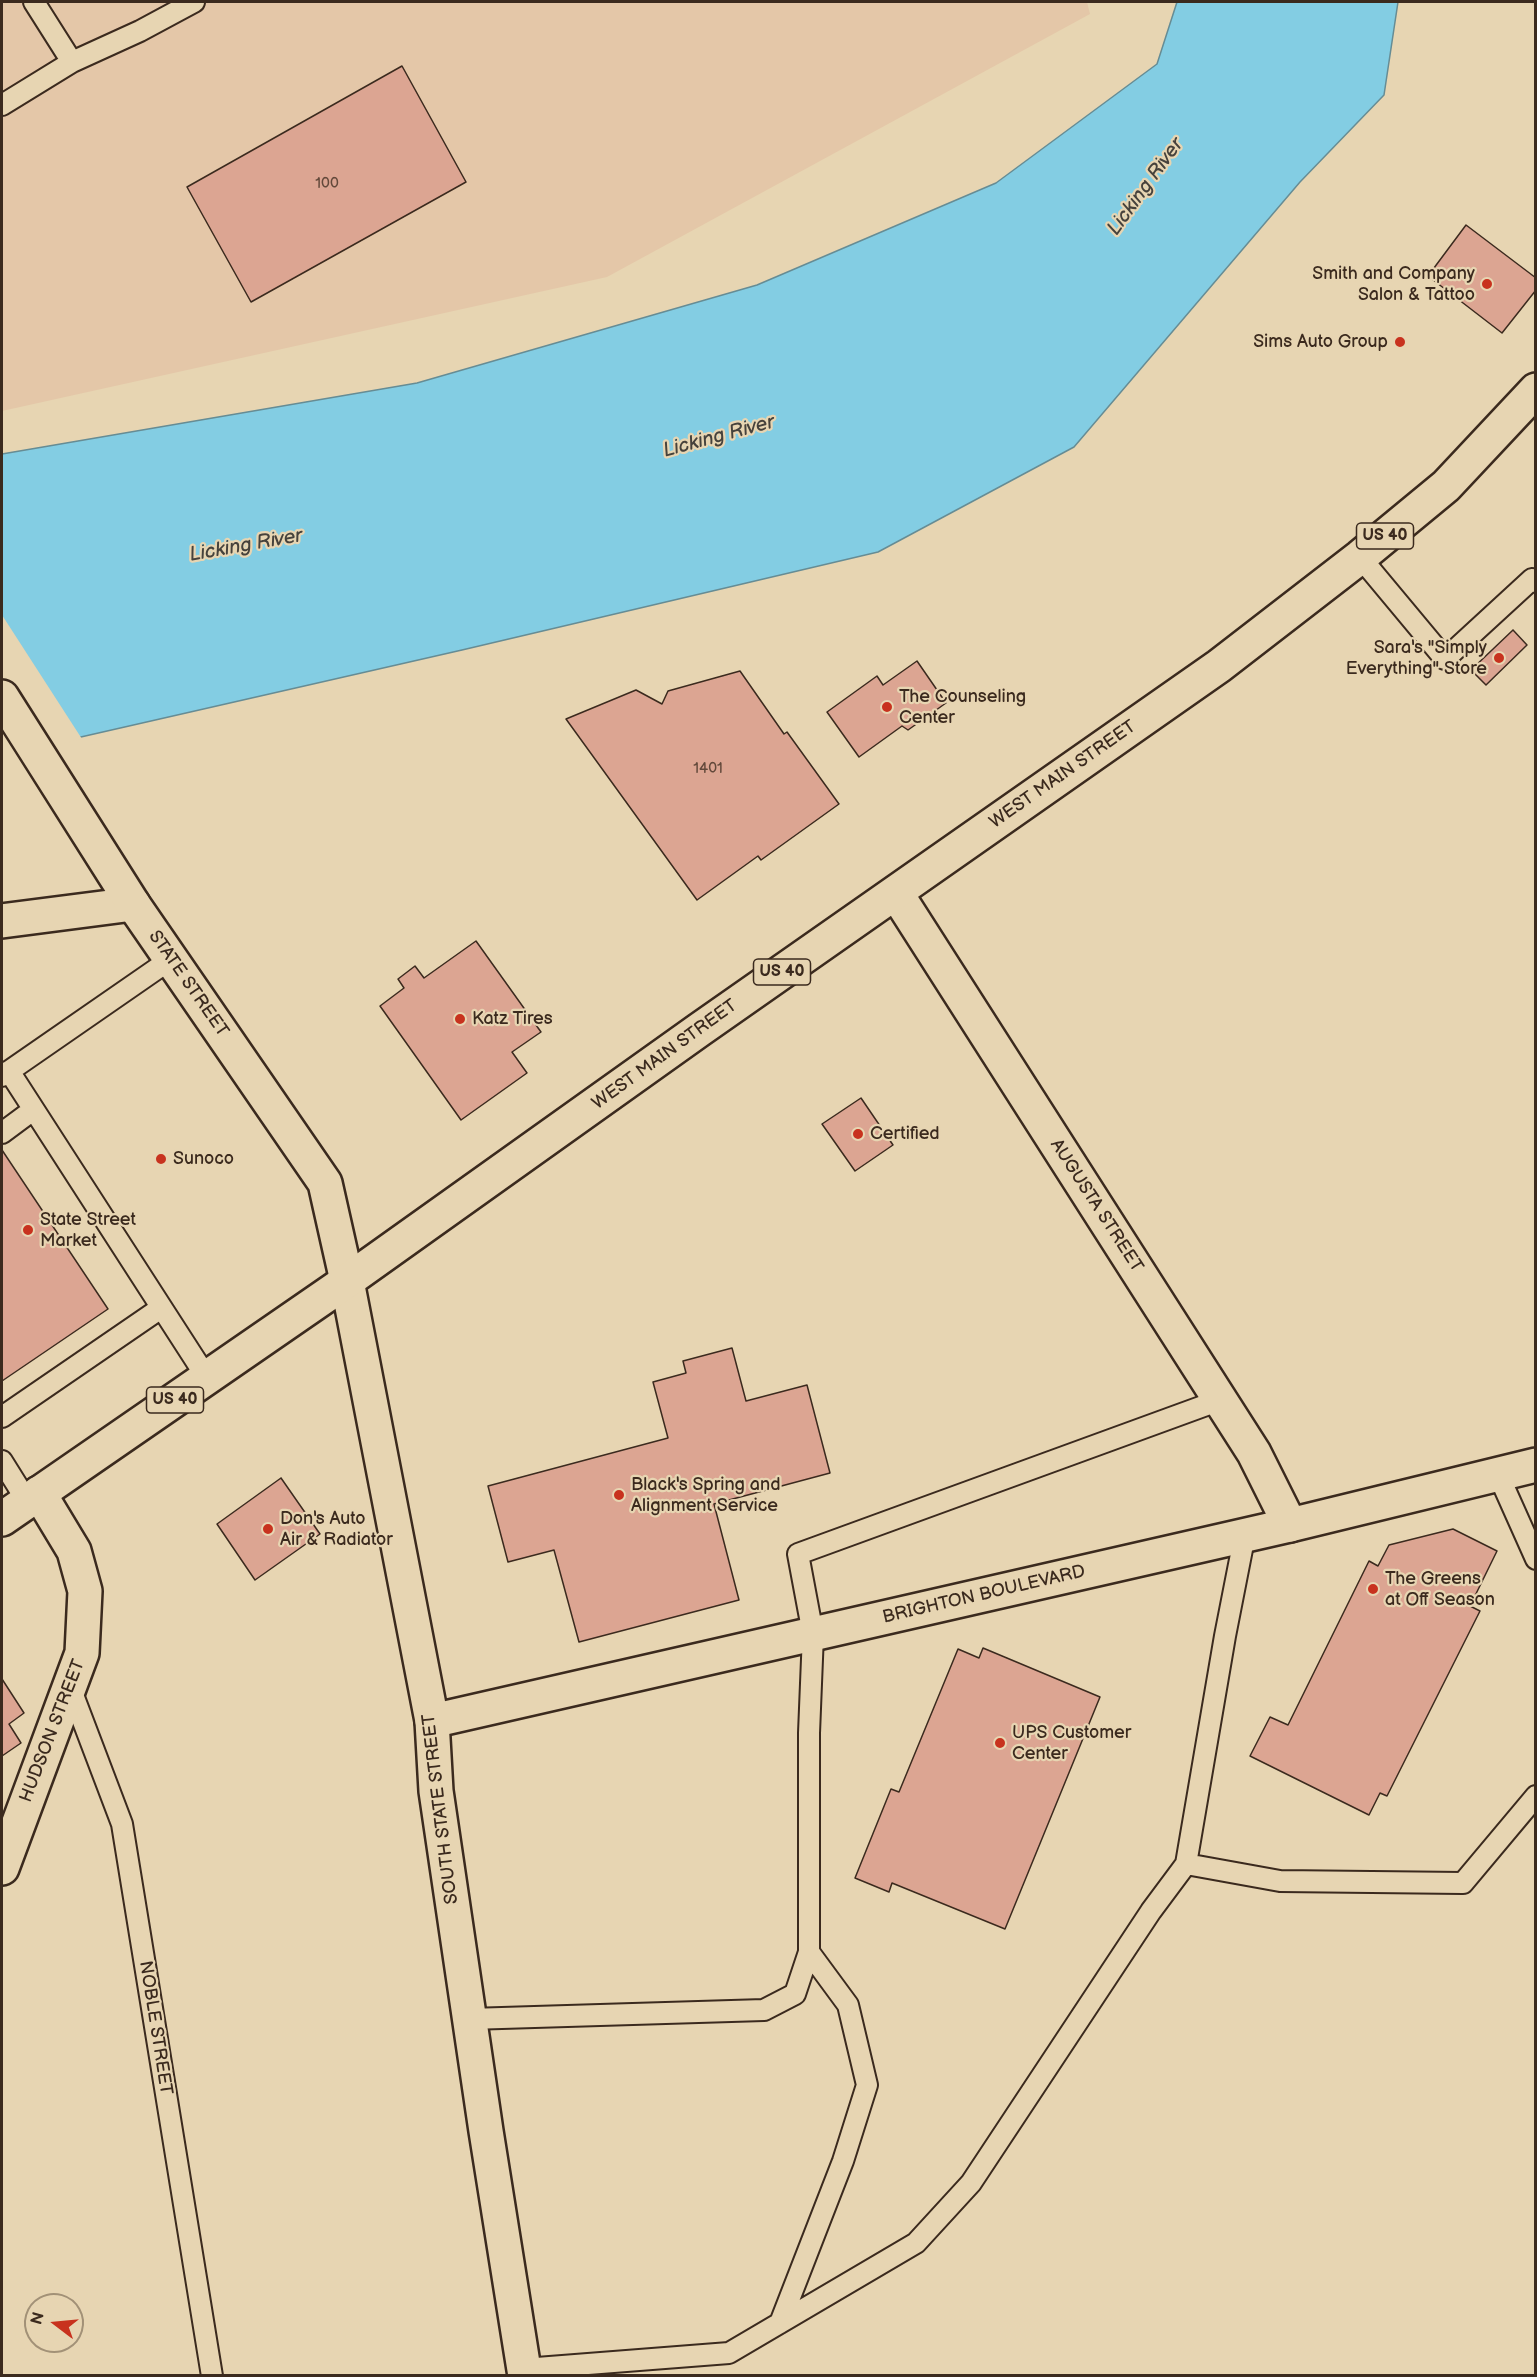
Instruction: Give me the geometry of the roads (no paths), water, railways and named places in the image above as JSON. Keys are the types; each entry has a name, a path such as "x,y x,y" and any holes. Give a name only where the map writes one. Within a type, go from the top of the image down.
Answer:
{"street":[{"name":"WEST MAIN STREET","path":"23,1504 347,1281 699,1030 1219,666 1360,557 1446,486 1536,390"},
{"name":"STATE STREET","path":"2,697 133,904 325,1183 347,1281"},
{"name":"AUGUSTA STREET","path":"896,893 1254,1453 1290,1524"},
{"path":"2,921 133,904"},
{"name":"SOUTH STATE STREET","path":"347,1281 432,1721 436,1791 524,2372"},
{"name":"BRIGHTON BOULEVARD","path":"432,1721 1536,1466"},
{"name":"HUDSON STREET","path":"2,1868 82,1653 85,1591 74,1551 23,1504"}],"lane":[{"path":"34,2 72,62"},
{"path":"2,105 72,62 140,31 194,2"},
{"path":"1360,557 1445,659 1532,579 1536,582"},
{"path":"171,959 5,1074 33,1110 207,1378"},
{"path":"2,1133 33,1110"},
{"path":"2,1417 161,1308"},
{"path":"469,2019 764,2010 795,1994 809,1952 809,1733 813,1634 798,1554 1220,1400"},
{"path":"2,1461 23,1504"},
{"path":"1498,1474 1536,1559"},
{"path":"524,2372 729,2353 916,2243 971,2183 1151,1911 1185,1864 1245,1534"},
{"name":"NOBLE STREET","path":"70,1687 122,1824 212,2376"},
{"path":"1185,1864 1280,1881 1463,1883 1536,1796"},
{"path":"780,2323 843,2161 867,2085 848,2005 809,1952"}],"water":[{"name":"Licking River","path":"1177,2 1398,2 1384,95 1300,182 1074,447 878,552 2,755 2,454 417,383 757,285 996,183 1157,64"}],"place":[{"name":"Smith and Company Salon & Tattoo","path":"1487,284"},
{"name":"Sims Auto Group","path":"1400,342"},
{"name":"Sara's \"Simply Everything\" Store","path":"1499,658"},
{"name":"The Counseling Center","path":"887,707"},
{"name":"Katz Tires","path":"460,1019"},
{"name":"Certified","path":"858,1134"},
{"name":"Sunoco","path":"161,1159"},
{"name":"State Street Market","path":"28,1230"},
{"name":"Black's Spring and Alignment Service","path":"619,1495"},
{"name":"Don's Auto Air & Radiator","path":"268,1529"},
{"name":"The Greens at Off Season","path":"1373,1589"},
{"name":"UPS Customer Center","path":"1000,1743"}]}
